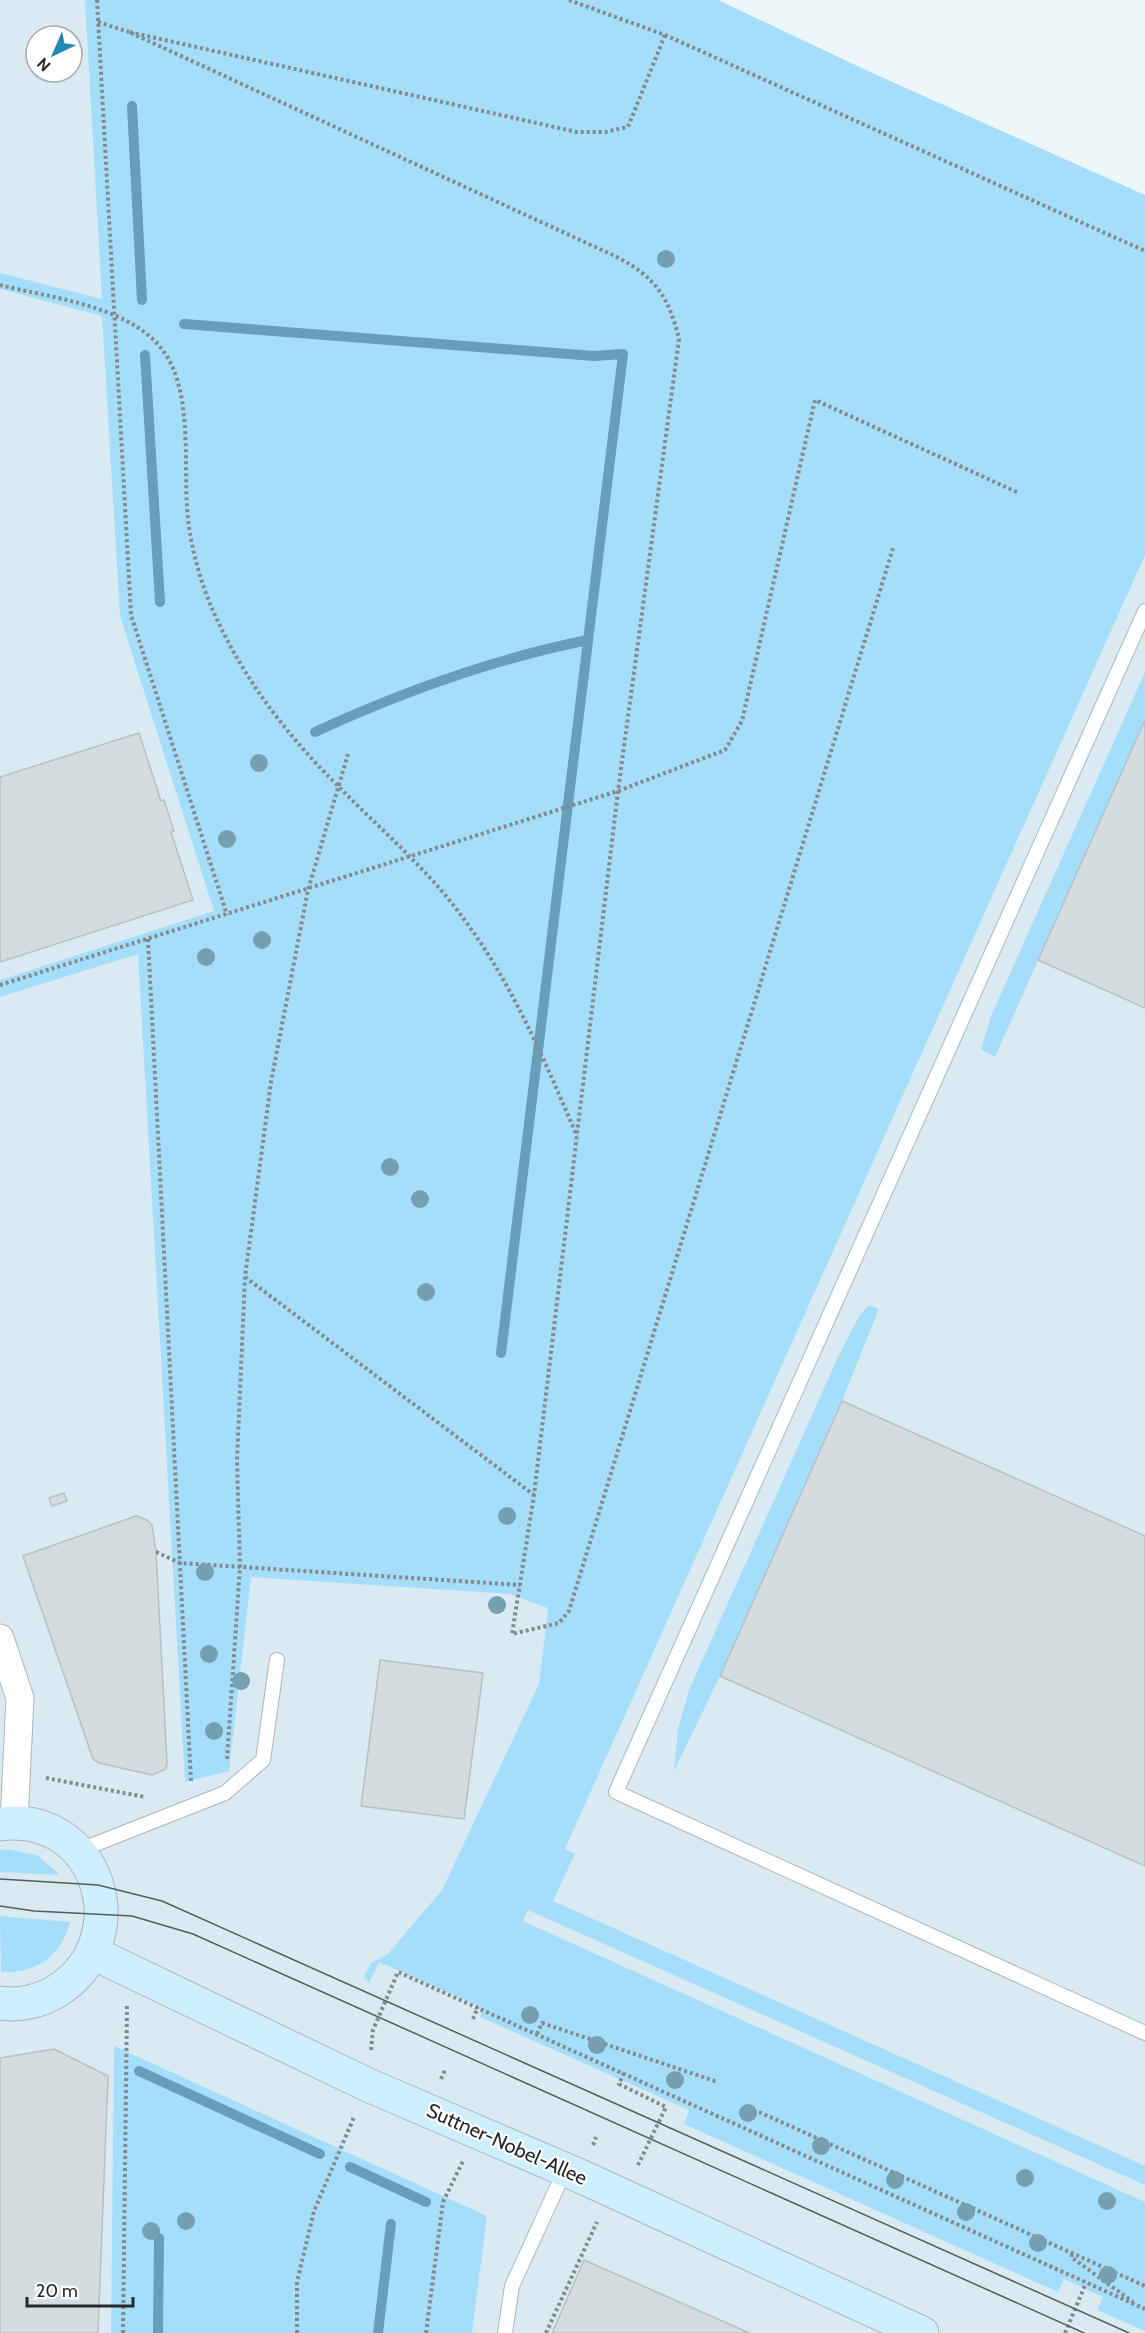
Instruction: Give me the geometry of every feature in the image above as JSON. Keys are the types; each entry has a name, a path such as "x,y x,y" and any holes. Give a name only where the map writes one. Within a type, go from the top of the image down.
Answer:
{"street":[{"path":"0,1638 20,1698 18,1773 7,1823 38,1826 60,1835 82,1855 99,1885 103,1913 93,1953 70,1983 50,1995 27,2003 0,2003"},
{"name":"Suttner-Nobel-Allee","path":"93,1953 368,2085 478,2131 922,2333"}],"lane":[{"path":"1145,611 616,1792 1145,2033"},
{"path":"82,1855 93,1845 225,1793 263,1760 277,1660"},
{"path":"505,2333 512,2286 565,2170"}],"path":[{"path":"97,0 131,615 227,915"},
{"path":"569,0 665,35 1145,251"},
{"path":"98,22 129,32 577,132 596,132 628,127 665,35"},
{"path":"129,32 638,268 658,288 672,311 679,339 618,791 534,1495 512,1634 559,1623 565,1618 893,548"},
{"path":"0,285 114,314 140,327 165,352 177,379 183,410 187,510 196,561 213,611 234,656 265,703 299,746 410,857 466,921 513,995 577,1136"},
{"path":"0,985 618,791 725,750 742,721 815,400 1019,493"},
{"path":"225,1793 240,1567 237,1460 245,1277 271,1082 308,890 348,754"},
{"path":"18,1773 192,1806 148,939"},
{"path":"245,1277 534,1495"},
{"path":"156,1552 180,1563 520,1585"},
{"path":"123,2333 129,1969"},
{"path":"368,2085 373,2030 398,1972 1144,2309"},
{"path":"473,2019 478,2007"},
{"path":"537,2034 542,2023 718,2082"},
{"path":"546,2333 666,2107 619,2084 624,2073"},
{"path":"759,2112 1145,2286"},
{"path":"426,2333 443,2202 478,2131"},
{"path":"297,2333 297,2282 314,2211 340,2150"},
{"path":"1072,2254 1071,2258 1144,2309"},
{"path":"1065,2333 1086,2283"}],"shaded area":[{"path":"0,0 244,0 1145,328 1145,2333 0,2333"},
{"path":"85,0 718,0 868,71 1145,195 1145,555 565,1849 575,1854 553,1901 1145,2166 1145,2185 528,1910 523,1921 1145,2202 1145,2331 1097,2310 1103,2297 1064,2279 1058,2292 684,2124 689,2110 480,2017 483,2008 379,1962 369,1983 364,1977 371,1963 388,1954 442,1890 539,1684 548,1608 510,1594 251,1577 229,1771 185,1782 138,954 0,997 0,980 214,911 120,616 102,316 0,289 0,273 102,299"},
{"path":"1145,672 1145,720 995,1057 981,1049 991,1016"},
{"path":"869,1305 879,1309 842,1401 720,1676 674,1771 678,1729 689,1690 838,1357 859,1316"},
{"path":"0,1850 37,1855 60,1875 0,1872"},
{"path":"0,1916 70,1922 60,1944 46,1960 26,1970 1,1972"},
{"path":"114,2046 487,2216 472,2333 111,2333"}],"building":[{"path":"1145,720 1145,1008 1038,960"},
{"path":"139,733 161,801 164,800 174,831 171,832 193,900 0,962 0,777"},
{"path":"842,1401 1145,1536 1145,1866 720,1676"},
{"path":"64,1493 67,1501 52,1506 49,1498"},
{"path":"136,1516 147,1520 152,1525 156,1552 167,1763 166,1769 152,1775 99,1763 93,1759 23,1556"},
{"path":"380,1660 483,1673 464,1819 361,1806"},
{"path":"54,2049 108,2076 98,2333 0,2333 0,2058"},
{"path":"584,2260 702,2312 749,2333 552,2333"}],"waterway":[{"path":"132,106 142,300"},
{"path":"184,324 594,356 623,354 501,1353"},
{"path":"145,355 160,602"},
{"path":"315,732 381,703 448,678 518,657 588,640"},
{"path":"139,2071 320,2154"},
{"path":"350,2167 426,2202"},
{"path":"378,2333 391,2224"},
{"path":"158,2333 159,2238"}],"tram line":[{"path":"0,1879 98,1885 162,1901 1129,2333"},
{"path":"0,1906 34,1911 132,1916 193,1934 1084,2333"}]}
